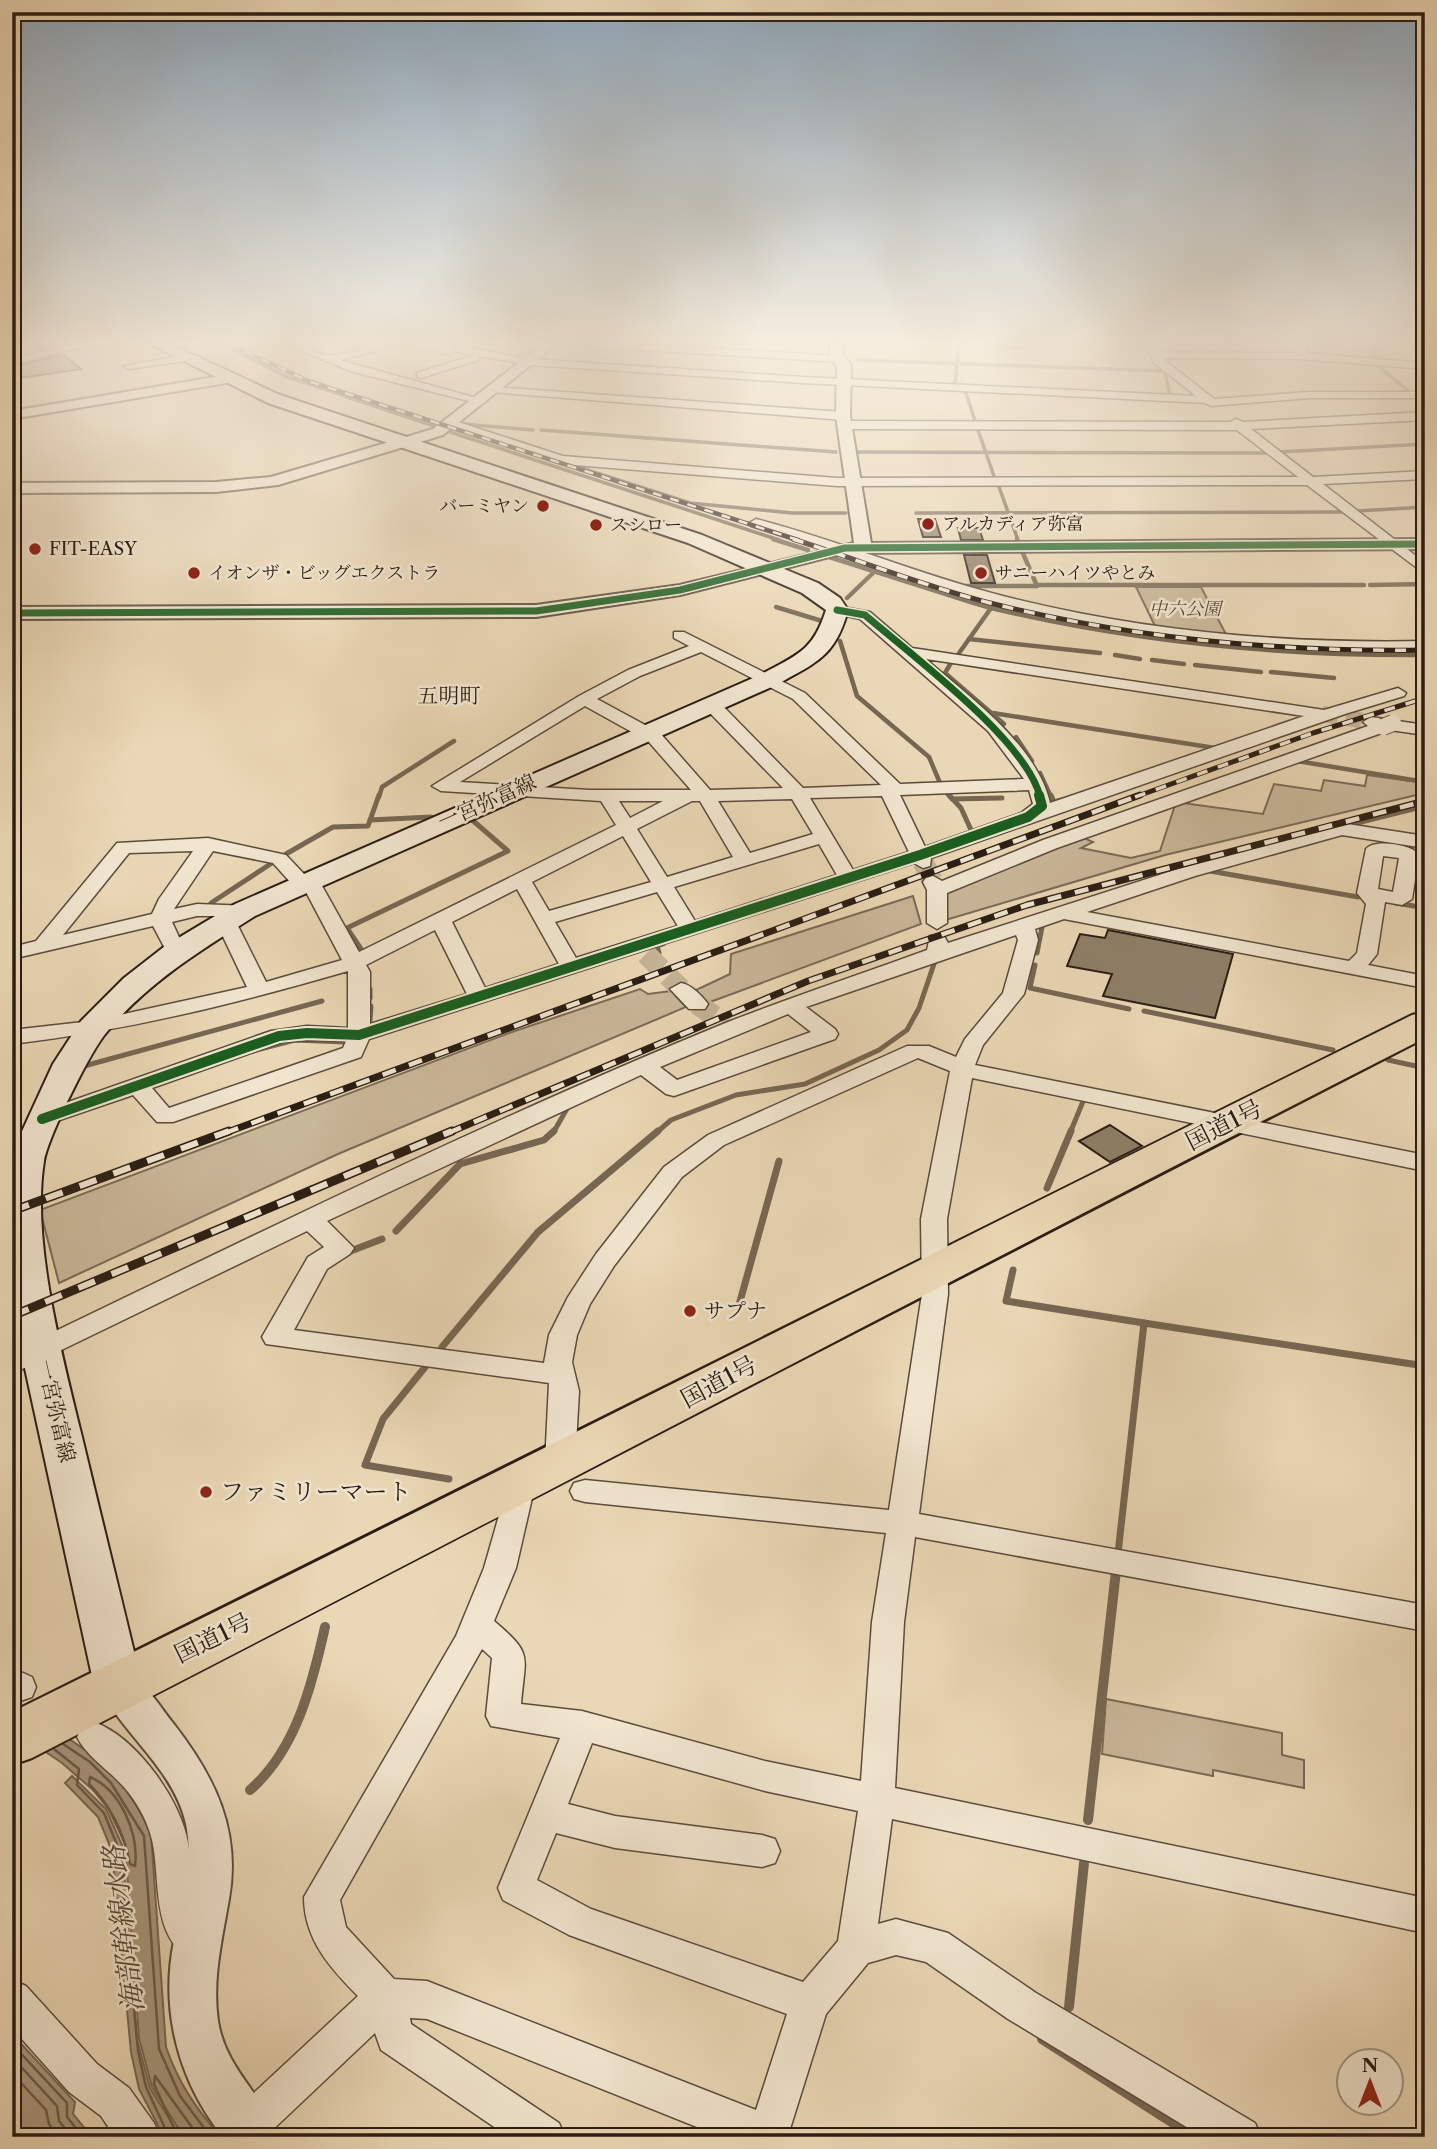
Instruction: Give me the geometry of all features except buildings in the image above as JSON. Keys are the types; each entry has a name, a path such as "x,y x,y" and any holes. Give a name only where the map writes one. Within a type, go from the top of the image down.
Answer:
{"highway":[{"name":"国道1号","path":"38,1713 118,1685 520,1485 572,1478 933,1270 1231,1123 1425,1023"}],"main road":[{"path":"412,444 695,539 810,588 832,603 836,610"},
{"name":"一宮弥富線","path":"118,1685 27,1357 20,1161 68,1065 92,1028 135,985 176,952 236,916 307,881 643,732 768,680 812,655 830,638 836,610"}],"street":[{"path":"12,488 236,486 272,482 397,444"},
{"path":"514,444 562,460 853,482 1310,481 1425,475"},
{"path":"847,444 863,547"},
{"path":"1263,444 1425,570"},
{"path":"756,523 992,598 1118,625 1255,642 1352,647 1425,646"},
{"path":"12,613 536,611 680,590 837,549 863,547 1425,544"},
{"path":"836,610 865,615 994,727 1037,784 1042,806 1028,817"},
{"path":"679,635 799,696 895,789"},
{"path":"702,646 634,673 441,786 696,796 1037,784"},
{"path":"908,652 1322,714"},
{"path":"42,1119 279,1036 307,1033 359,1035 572,967 642,950 690,927 848,878 922,859 1028,817 1339,710 1398,693"},
{"path":"586,699 654,737 744,859"},
{"path":"711,704 798,793 848,878"},
{"path":"937,939 935,886 1382,725 1425,713"},
{"path":"1382,725 1425,732"},
{"path":"895,789 890,793 922,859"},
{"path":"606,794 690,927"},
{"path":"12,1037 92,1028 215,1003 356,962 627,827 696,796"},
{"path":"27,1357 407,1171 645,1067 729,1026 792,1007 937,939 1024,925 1188,872 1341,829 1425,842"},
{"path":"544,919 824,837"},
{"path":"160,919 169,899 208,844"},
{"path":"44,945 124,847 208,844 279,859 298,879 307,881 314,888 359,972 359,1035 353,1052 165,1118 137,1085"},
{"path":"521,880 572,967"},
{"path":"1354,968 1367,954 1376,903 1367,893"},
{"path":"12,953 197,910 236,916 259,990"},
{"path":"1063,913 1425,982"},
{"path":"160,919 176,952"},
{"path":"441,920 479,996"},
{"path":"118,1685 193,1787 207,1820 212,1853 210,1884 190,1979 199,2043 211,2078 246,2134 384,1997 427,2000 770,2136 810,2003 856,1949 877,1798 888,1622 935,1294 934,1219 962,1068 973,1044 1013,994 1028,940 1024,925"},
{"path":"681,989 697,1004"},
{"path":"645,1067 674,1089 827,1034 792,1007"},
{"path":"1425,1163 962,1068 929,1053 915,1051 723,1137 673,1172 605,1260 578,1303 563,1335 558,1362 565,1391 572,1478 902,1523 1425,1618"},
{"path":"313,1217 318,1229 341,1248 317,1263 276,1337 561,1375"},
{"path":"520,1485 500,1568 477,1625 322,1897 320,1913 326,1933 384,1997 395,2036 545,2137"},
{"path":"477,1625 509,1653 503,1716 582,1726 765,1776 1425,1916"},
{"path":"38,1713 132,1771 157,1805 170,1840 178,1912 197,1945"},
{"path":"582,1726 516,1888 582,1923 810,2003"},
{"path":"546,1814 615,1832 762,1851"},
{"path":"856,1949 896,1937 935,1946 1022,2006 1241,2137"},
{"path":"12,1999 83,2078 115,2102 140,2137"}],"green space":[{"name":"中六公園","path":"1136,587 1201,587 1228,638 1156,628"},
{"path":"1367,775 1425,783 1425,793 1165,855 942,921 947,891 1082,837 1093,842 1081,848 1131,858 1160,851 1176,802 1263,814 1274,784 1321,791 1324,780 1365,786"},
{"path":"913,896 921,924 702,1005 694,991 730,974 731,954"},
{"path":"640,989 648,994 671,991 686,1007 338,1154 59,1283 40,1210 512,1032"},
{"path":"1106,1699 1282,1733 1282,1755 1304,1760 1304,1788 1213,1770 1213,1776 1102,1754"}],"water":[{"path":"12,1705 76,1744 110,1771 125,1788 151,1834 166,2047 189,2095 221,2137 184,2137 152,2087 139,2038 125,1844 108,1808 93,1790 62,1763 12,1729"},
{"name":"海部幹線水路","path":"72,1776 106,1809 122,1845 137,2039 150,2088 181,2137 164,2137 139,2089 131,2052 112,1851 98,1817 65,1783"},
{"path":"12,2034 75,2102 73,2114 92,2137 12,2137"}],"waterway":[{"path":"487,444 779,540"},
{"path":"733,444 836,452"},
{"path":"983,444 986,452"},
{"path":"1279,452 1420,444"},
{"path":"856,452 986,452"},
{"path":"986,452 1268,453"},
{"path":"986,452 995,479"},
{"path":"566,463 690,503 792,513 846,513"},
{"path":"998,484 1008,513"},
{"path":"1357,511 1425,507"},
{"path":"1008,513 1343,512"},
{"path":"916,513 1008,513"},
{"path":"1008,513 1018,540"},
{"path":"773,539 808,550"},
{"path":"1017,539 1019,544"},
{"path":"1022,551 1037,585"},
{"path":"823,555 974,603"},
{"path":"847,598 874,572"},
{"path":"1370,585 1425,584"},
{"path":"963,586 1037,585"},
{"path":"1037,585 1364,585"},
{"path":"974,603 979,596 975,595"},
{"path":"974,603 991,608"},
{"path":"776,607 822,621"},
{"path":"969,639 991,608"},
{"path":"991,608 1098,630 1206,645 1315,653 1425,655"},
{"path":"957,656 969,639"},
{"path":"969,639 1100,653"},
{"path":"840,641 857,696 929,757 940,783"},
{"path":"1115,655 1140,659"},
{"path":"1152,660 1184,664"},
{"path":"952,661 945,673 1004,724"},
{"path":"1195,665 1261,672"},
{"path":"1271,672 1334,678"},
{"path":"993,713 1215,748"},
{"path":"1016,737 1032,761"},
{"path":"379,797 382,787 454,741"},
{"path":"1297,761 1425,782"},
{"path":"1040,773 1051,797"},
{"path":"946,792 950,797"},
{"path":"370,820 379,795"},
{"path":"949,795 953,799"},
{"path":"1051,795 1054,802 1062,800"},
{"path":"953,799 1002,798"},
{"path":"953,799 961,808 972,832 967,834"},
{"path":"1345,826 1425,806"},
{"path":"370,820 431,817"},
{"path":"363,952 347,928 508,851 471,819"},
{"path":"286,854 333,827 368,826 370,820"},
{"path":"211,903 272,863"},
{"path":"1210,871 1358,897"},
{"path":"1396,903 1425,908"},
{"path":"1037,953 1042,927"},
{"path":"659,953 657,946 663,944"},
{"path":"656,1133 671,1120 736,1095 805,1084 879,1050 907,1030 919,1008 935,961"},
{"path":"1035,965 1030,988 1129,1009"},
{"path":"370,989 370,998"},
{"path":"84,1066 322,1001"},
{"path":"370,1020 371,1006"},
{"path":"1144,1011 1333,1050"},
{"path":"253,1051 295,1040 344,1042"},
{"path":"1388,1060 1425,1068"},
{"path":"1070,1133 1084,1099"},
{"path":"553,1133 568,1107"},
{"path":"396,1231 460,1164 544,1140 554,1131"},
{"path":"442,1347 538,1232 658,1131"},
{"path":"1047,1188 1071,1131"},
{"path":"739,1305 779,1161"},
{"path":"348,1252 382,1239"},
{"path":"1013,1270 1006,1301 1144,1323"},
{"path":"1118,1553 1144,1323"},
{"path":"1144,1323 1425,1366"},
{"path":"430,1361 383,1419 365,1465 449,1479"},
{"path":"1115,1573 1116,1568"},
{"path":"1088,1820 1116,1571"},
{"path":"250,1790 266,1774 291,1736 308,1694 325,1627"},
{"path":"1069,2007 1084,1863"},
{"path":"1042,2039 1195,2137"}],"tunnel":[{"path":"1322,714 1371,722"},
{"path":"923,862 933,882"},
{"path":"646,954 681,989"},
{"path":"697,1004 726,1024"}],"railway":[{"path":"503,444 798,540"},
{"path":"793,539 969,597 1101,626 1262,646 1425,650"},
{"path":"1135,797 1313,733 1425,698"},
{"path":"225,1133 1140,795"},
{"path":"448,1133 808,981 1027,905 1425,801"},
{"path":"12,1211 229,1131"},
{"path":"12,1316 452,1131"}],"cycle path":[{"path":"12,613 536,611 680,590 845,548 1425,544"},
{"path":"42,1119 279,1036 307,1033 359,1035 920,855 1028,817 1042,806 1037,784 994,727 865,615 837,610"}],"place":[{"name":"バーミヤン","path":"543,506"},
{"name":"アルカディア弥富","path":"928,524"},
{"name":"スシロー","path":"596,525"},
{"name":"FIT-EASY","path":"35,549"},
{"name":"イオンザ・ビッグエクストラ","path":"194,573"},
{"name":"サニーハイツやとみ","path":"981,573"},
{"name":"サプナ","path":"690,1311"},
{"name":"ファミリーマート","path":"206,1492"}],"district":[{"name":"五明町","path":"449,696"}]}
